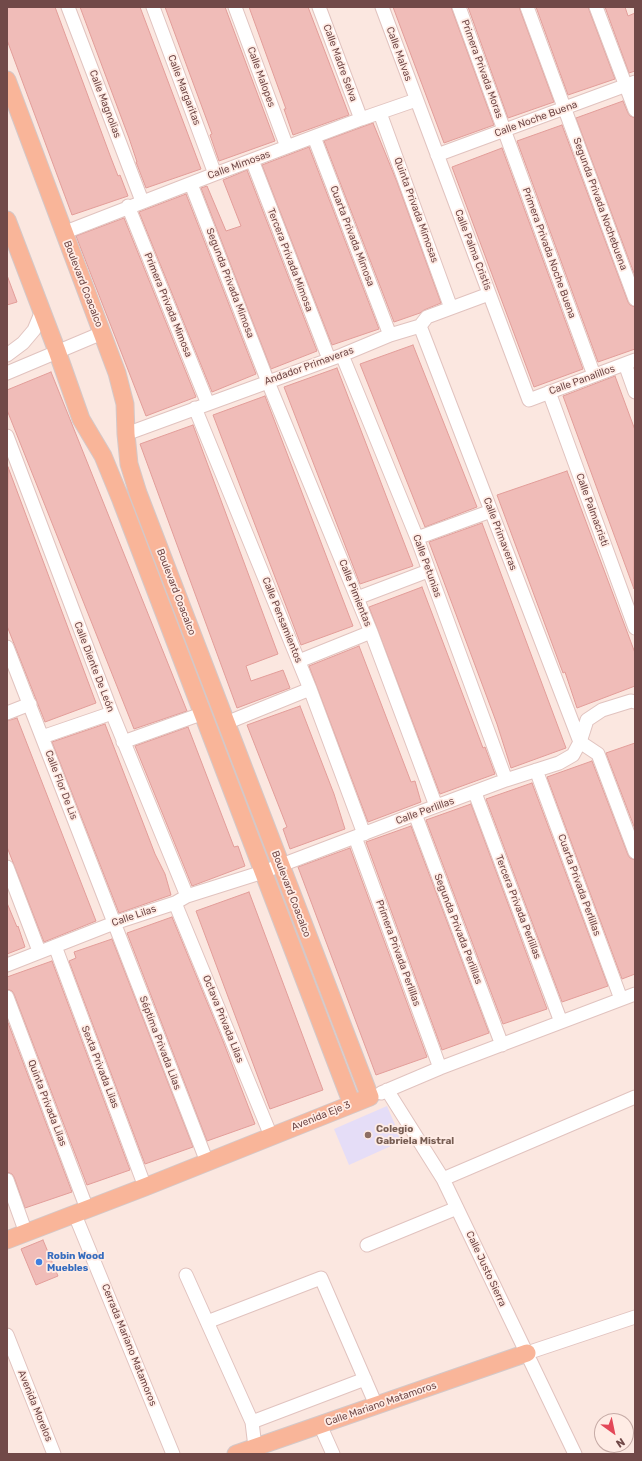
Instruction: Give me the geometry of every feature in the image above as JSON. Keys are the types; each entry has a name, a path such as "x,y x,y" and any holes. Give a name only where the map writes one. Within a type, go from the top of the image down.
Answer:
{"main road":[{"name":"Boulevard Coacalco","path":"7,80 117,373 125,404 129,464 138,493 370,1097"},
{"name":"Boulevard Coacalco","path":"7,220 57,351 81,419 103,456 110,472 204,713 352,1104"},
{"name":"Avenida Eje 3","path":"7,1240 145,1187 370,1097"},
{"name":"Calle Mariano Matamoros","path":"236,1454 257,1451 320,1425 527,1354"}],"street":[{"name":"Calle Magnolias","path":"68,7 142,201"},
{"name":"Calle Margaritas","path":"153,7 215,174"},
{"name":"Calle Malopes","path":"235,7 287,147"},
{"name":"Calle Madre Selva","path":"319,7 361,119"},
{"name":"Calle Malvas","path":"382,7 416,100"},
{"name":"Primera Privada Moras","path":"459,7 504,130"},
{"name":"Segunda Privada Nochebuena","path":"527,7 635,299"},
{"path":"596,7 630,84 635,110"},
{"name":"Calle Noche Buena","path":"437,155 630,84"},
{"name":"Calle Mimosas","path":"63,232 128,206 416,100"},
{"name":"Calle Palma Cristis","path":"416,100 529,400"},
{"name":"Quinta Privada Mimosas","path":"380,113 451,308"},
{"name":"Primera Privada Noche Buena","path":"504,130 594,375"},
{"name":"Cuarta Privada Mimosa","path":"314,137 390,335"},
{"name":"Tercera Privada Mimosa","path":"252,160 329,359"},
{"name":"Segunda Privada Mimosa","path":"191,184 268,382"},
{"name":"Primera Privada Mimosa","path":"128,206 202,406"},
{"name":"Andador Primaveras","path":"126,434 342,355 390,335 420,326 427,317 489,294"},
{"path":"7,355 23,343 34,330 42,311"},
{"name":"Calle Primaveras","path":"420,326 580,742"},
{"path":"7,373 102,333"},
{"name":"Calle Petunias","path":"342,355 417,538 506,780"},
{"path":"630,362 635,392"},
{"name":"Calle Panalillos","path":"529,400 630,362"},
{"name":"Calle Pimientas","path":"268,382 357,598 436,806"},
{"name":"Calle Palmacristi","path":"549,392 635,628"},
{"name":"Calle Pensamientos","path":"202,406 310,689 360,836"},
{"name":"Calle Diente De León","path":"7,436 123,742 187,896"},
{"path":"417,538 492,510"},
{"path":"357,598 428,571"},
{"path":"299,661 370,632"},
{"name":"Calle Flor De Lis","path":"7,647 114,923"},
{"path":"226,723 310,689"},
{"name":"Calle Perlillas","path":"263,872 506,780 558,763 573,755 580,742 587,720 602,710 631,701 635,702"},
{"path":"7,713 30,704"},
{"path":"42,737 112,713"},
{"path":"123,742 204,713"},
{"path":"580,742 598,754 635,852"},
{"name":"Cuarta Privada Perlillas","path":"536,770 621,999"},
{"name":"Tercera Privada Perlillas","path":"475,793 561,1022"},
{"name":"Segunda Privada Perlillas","path":"414,814 502,1045"},
{"name":"Primera Privada Perlillas","path":"360,836 440,1068"},
{"path":"7,867 39,951"},
{"name":"Calle Lilas","path":"7,965 39,951 175,902 187,896 263,872"},
{"name":"Octava Privada Lilas","path":"175,902 271,1136"},
{"name":"Séptima Privada Lilas","path":"114,923 207,1162"},
{"name":"Sexta Privada Lilas","path":"55,946 145,1187"},
{"name":"Avenida Eje 3","path":"370,1097 440,1068 635,994"},
{"name":"Quinta Privada Lilas","path":"7,997 81,1212"},
{"name":"Calle Justo Sierra","path":"387,1090 443,1179 575,1454"},
{"path":"443,1179 635,1097"},
{"path":"7,1180 26,1233"},
{"path":"367,1245 457,1208"},
{"name":"Cerrada Mariano Matamoros","path":"81,1212 173,1454"},
{"path":"186,1275 252,1422 257,1451"},
{"path":"207,1322 321,1278 376,1405"},
{"path":"527,1354 635,1317"},
{"name":"Avenida Morelos","path":"7,1335 54,1454"},
{"path":"252,1422 365,1379"},
{"path":"320,1425 334,1454"}],"shaded area":[{"name":"Colegio Gabriela Mistral","path":"387,1106 402,1141 349,1165 334,1129"}],"building":[{"path":"7,7 55,7 111,158 118,176 120,175 128,196 72,215 7,40"},
{"path":"80,7 140,7 201,169 146,188"},
{"path":"165,7 225,7 275,141 219,161 210,135 212,134"},
{"path":"249,7 308,7 349,115 293,135 284,109 286,109"},
{"path":"393,7 451,7 494,125 444,143"},
{"path":"468,7 519,7 554,102 508,118"},
{"path":"536,7 588,7 615,79 568,95"},
{"path":"605,7 625,7 628,16 635,13 635,71 629,73"},
{"path":"623,101 630,116 635,118 635,276 576,118"},
{"path":"373,123 397,182 441,303 420,313 394,322 324,141"},
{"path":"562,125 628,302 630,305 635,307 635,349 598,362 517,141"},
{"path":"309,147 379,329 332,345 262,165"},
{"path":"502,148 583,369 534,387 452,167"},
{"path":"247,170 317,351 271,369 201,188 207,186 226,231 241,226 223,180"},
{"path":"186,194 256,374 212,392 139,212"},
{"path":"124,218 196,397 146,416 76,236"},
{"path":"8,278 17,302 7,305 7,279"},
{"path":"413,345 477,507 425,527 360,364"},
{"path":"337,368 413,566 360,584 284,387"},
{"path":"51,372 187,711 134,729 7,410 7,390"},
{"path":"615,376 635,430 634,589 563,396"},
{"path":"265,396 353,626 301,645 213,415"},
{"path":"193,425 278,654 246,666 251,681 283,670 290,688 237,708 140,444"},
{"path":"8,467 96,703 45,722 7,626"},
{"path":"567,471 635,653 635,686 577,708 565,672 563,673 497,495"},
{"path":"482,523 566,748 511,768 497,724 429,542"},
{"path":"422,587 483,748 485,747 495,774 440,794 369,607"},
{"path":"359,646 411,782 415,781 421,802 368,822 309,666"},
{"path":"300,706 334,794 345,829 290,849 283,829 287,827 247,725"},
{"path":"17,718 96,921 44,942 7,847 7,721"},
{"path":"105,724 155,854 165,874 171,895 119,913 52,742"},
{"path":"188,727 234,847 238,846 245,866 192,886 135,746"},
{"path":"635,743 635,829 606,753"},
{"path":"592,761 628,855 630,858 635,860 635,974 622,979 547,777"},
{"path":"532,783 608,986 562,1002 486,799"},
{"path":"471,804 547,1009 503,1024 426,820"},
{"path":"411,826 489,1033 442,1050 366,842"},
{"path":"350,848 427,1057 376,1075 298,867"},
{"path":"249,892 323,1090 270,1109 196,911"},
{"path":"7,903 17,927 18,926 25,947 7,954"},
{"path":"172,917 255,1124 207,1141 127,933"},
{"path":"112,939 193,1147 145,1164 69,961 76,958 74,952"},
{"path":"52,961 130,1170 87,1185 14,994 12,991 7,989 7,977"},
{"path":"7,1020 72,1192 25,1208 14,1177 12,1174 7,1172"},
{"name":"Robin Wood Muebles","path":"43,1240 58,1276 36,1285 21,1249"}],"place":[{"name":"Colegio Gabriela Mistral","path":"368,1135"},
{"name":"Robin Wood Muebles","path":"39,1262"}]}
